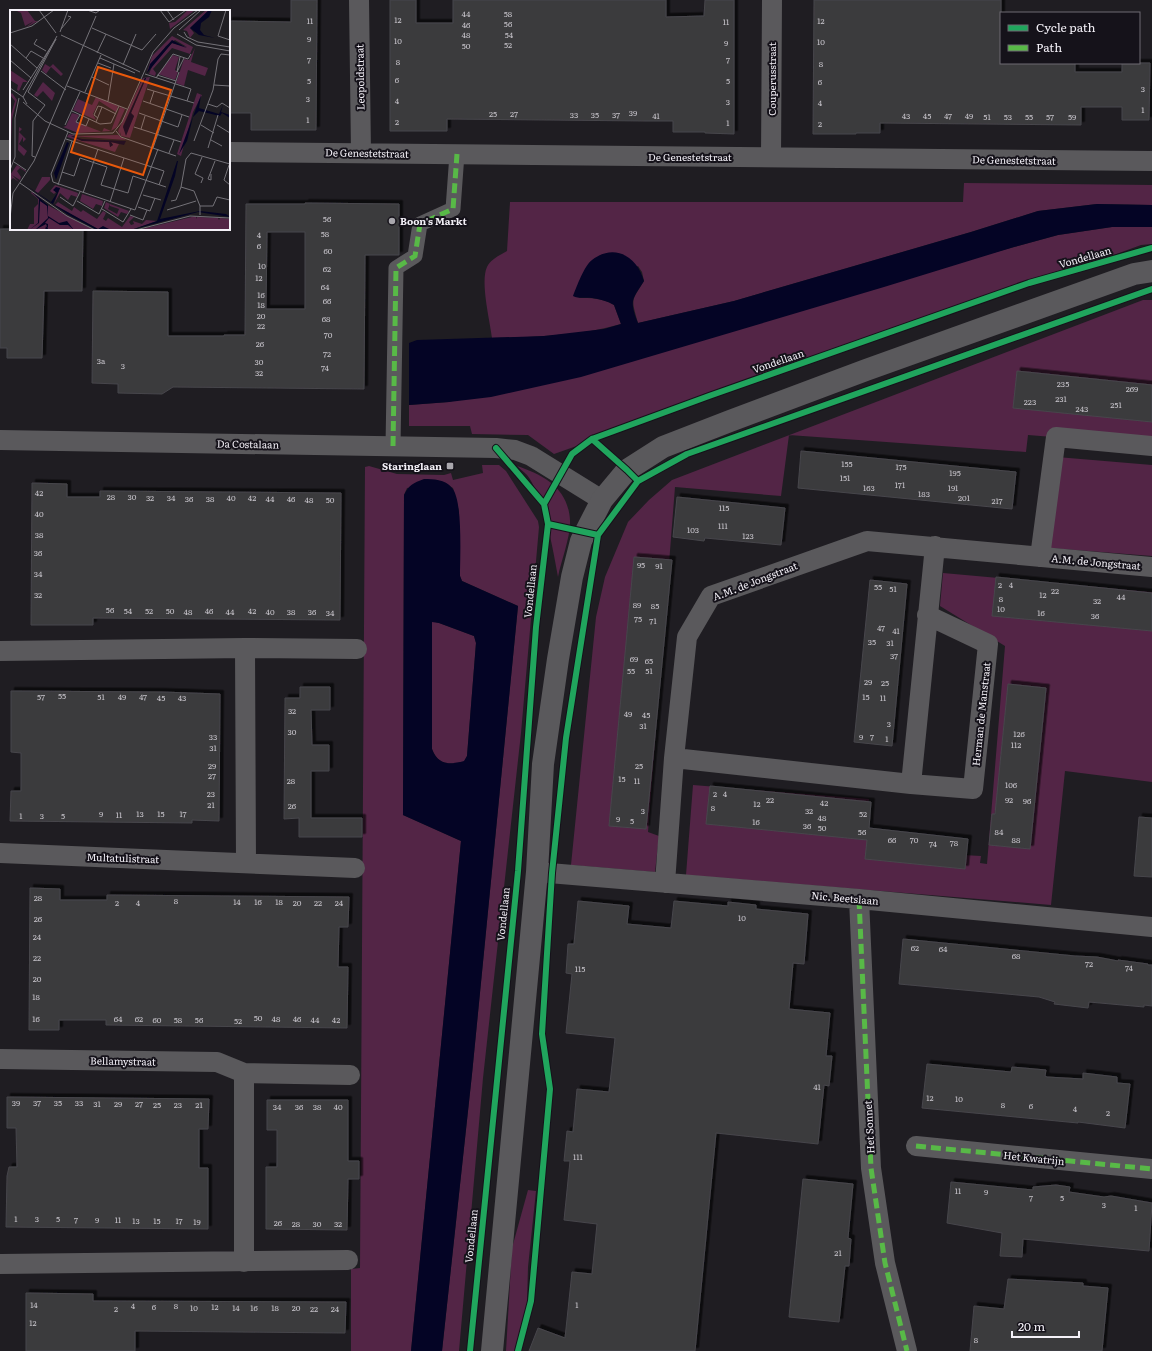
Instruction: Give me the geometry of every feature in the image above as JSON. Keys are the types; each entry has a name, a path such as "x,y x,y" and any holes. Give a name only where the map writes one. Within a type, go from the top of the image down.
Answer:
{"street":[{"name":"Leopoldstraat","path":"359,0 361,153"},
{"name":"Couperusstraat","path":"771,157 772,0"},
{"name":"De Genestetstraat","path":"230,152 1152,161"},
{"path":"393,446 396,268 415,256 420,224 453,209 457,154"},
{"path":"492,1351 537,872 543,764 558,659 572,577 581,541 602,500 627,470 662,447 1119,279 1134,274 1152,271"},
{"name":"A.M. de Jongstraat","path":"1040,557 1056,437 1152,446"},
{"name":"Da Costalaan","path":"0,440 496,448 515,450 530,456 602,500"},
{"name":"A.M. de Jongstraat","path":"665,883 674,758 687,637 711,596 867,541 1152,567"},
{"path":"911,784 935,546"},
{"name":"Herman de Manstraat","path":"674,758 911,784 973,789 988,644 927,615"},
{"path":"245,648 246,863"},
{"path":"0,651 245,648 356,649"},
{"name":"Multatulistraat","path":"0,853 355,868"},
{"name":"Nic. Beetslaan","path":"537,872 859,899 1152,927"},
{"name":"Het Sonnet","path":"859,899 871,1168 885,1263 907,1351"},
{"name":"Bellamystraat","path":"0,1058 217,1062 244,1073 350,1075"},
{"path":"244,1073 244,1262"},
{"name":"Het Kwatrijn","path":"916,1146 1152,1170"},
{"path":"0,1264 348,1260"}],"shaded area":[{"path":"964,183 1152,185 1152,205 1097,204 1038,211 734,301 638,323 633,304 635,297 644,281 642,272 638,266 578,298 592,298 614,305 621,324 574,333 492,338 486,302 485,274 487,267 491,262 507,251 510,202 963,202"},
{"path":"1112,227 1152,227 1152,244 1141,245 1100,260 1055,272 1006,288 690,406 554,454 528,435 472,434 470,426 409,426 409,405 449,402 1058,235"},
{"path":"1143,300 1152,300 1152,445 1028,435 1026,452 790,435"},
{"path":"789,435 781,496 675,487 648,832 659,836 655,872 571,865 596,617 605,577 628,522 649,500 672,480"},
{"path":"1057,457 1152,465 1152,556 1050,548"},
{"path":"482,465 499,465 506,471 538,521 539,527 521,733 483,1078 459,1351 442,1351 472,1074 518,606 462,581 460,576 459,511 453,488 445,483 407,488 404,495 403,815 461,841 411,1351 351,1351 351,1269 360,1268 365,467 369,466 397,474 444,475 451,473 453,480 483,473"},
{"path":"517,466 536,474 553,484 565,499 570,526 558,577 547,524 538,496 527,475"},
{"path":"943,573 1152,592 1152,782 1065,771 1051,905 686,875 693,785 869,799 866,834 963,855 981,856 980,863 987,864 1005,646 940,606"},
{"path":"432,621 474,636 476,643 467,756 464,762 445,763 437,758 432,749"},
{"path":"528,1190 536,1191 528,1267 527,1304 515,1351 506,1351 512,1248"}],"water":[{"path":"1097,204 1152,205 1152,227 1112,227 1058,235 581,377 491,397 409,405 409,343 417,340 544,336 604,329 621,324 614,305 598,299 573,296 586,267 592,260 600,255 616,253 624,255 636,265 641,272 644,281 633,300 633,309 638,323 734,301 1038,211"},
{"path":"424,479 442,481 449,485 456,494 459,516 460,576 462,581 518,606 472,1074 442,1351 411,1351 461,841 403,815 404,495 414,483","holes":["432,622 439,623 474,636 476,643 467,756 464,761 454,763 441,761 437,758 432,749"]}],"building":[{"path":"291,0 317,0 316,130 251,130 251,113 230,113 230,21 291,22"},
{"path":"390,0 416,0 416,23 453,23 453,0 666,0 666,17 704,16 705,0 734,0 734,134 673,132 673,121 447,119 447,131 390,131"},
{"path":"814,0 1001,0 1000,64 1075,64 1075,72 1122,72 1122,64 1150,63 1149,120 1122,120 1122,107 1081,107 1081,125 880,123 880,133 813,134"},
{"path":"246,204 399,204 399,255 365,255 364,389 173,387 162,394 118,393 118,384 92,383 93,291 168,292 168,336 245,335","holes":["267,232 305,232 305,309 266,309"]},
{"path":"0,229 83,230 82,291 44,291 42,358 7,358 7,348 0,348"},
{"path":"1017,371 1152,385 1152,422 1013,408"},
{"path":"801,451 1016,472 1012,509 798,488"},
{"path":"32,483 67,484 67,497 100,497 100,491 341,493 340,620 93,618 93,625 31,625"},
{"path":"677,497 785,508 781,545 705,538 704,541 673,537"},
{"path":"634,557 672,560 646,829 609,826"},
{"path":"996,577 1152,593 1152,631 992,616"},
{"path":"870,580 907,584 892,746 854,742"},
{"path":"1008,684 1046,688 1030,849 989,845 992,814 995,814"},
{"path":"300,687 330,687 330,710 311,710 312,745 329,745 329,771 311,771 311,818 362,818 362,837 299,837 299,818 284,819 285,698 300,698"},
{"path":"11,691 220,694 219,821 192,820 192,823 10,821 11,791 21,791 21,753 11,752"},
{"path":"710,786 871,802 869,828 968,839 965,869 865,859 867,840 706,824"},
{"path":"1139,817 1152,818 1152,877 1134,876"},
{"path":"30,888 60,889 60,900 107,900 107,895 349,897 348,927 339,927 338,967 348,967 347,1028 106,1025 106,1020 59,1020 59,1030 29,1030"},
{"path":"578,901 629,906 627,924 671,928 674,901 728,906 728,902 756,905 756,909 808,914 804,964 793,963 789,1009 830,1013 826,1056 832,1056 829,1086 824,1085 818,1144 716,1133 695,1351 529,1351 538,1328 565,1338 572,1272 592,1274 597,1224 564,1220 570,1161 564,1161 567,1131 573,1132 577,1089 609,1092 615,1038 566,1033 572,974 566,973 568,944 574,944"},
{"path":"903,939 1097,957 1152,965 1152,1006 1144,1005 1144,1007 1089,1002 1088,1008 1054,1004 1055,1002 1039,997 899,984"},
{"path":"927,1064 1011,1072 1012,1067 1046,1070 1045,1076 1047,1077 1083,1079 1083,1073 1117,1077 1117,1083 1130,1084 1125,1128 1078,1122 922,1108"},
{"path":"7,1097 209,1099 208,1129 199,1129 199,1168 208,1168 208,1229 6,1227 7,1176 9,1167 17,1167 16,1128 7,1128"},
{"path":"267,1100 348,1100 348,1161 359,1161 359,1179 348,1179 347,1230 266,1229 266,1167 277,1167 277,1130 267,1130"},
{"path":"803,1179 853,1184 848,1238 851,1239 849,1266 845,1266 839,1322 789,1317"},
{"path":"951,1182 1033,1190 1033,1187 1056,1185 1070,1187 1069,1192 1104,1197 1111,1196 1152,1203 1149,1251 1023,1239 1022,1257 1000,1256 1002,1233 947,1223"},
{"path":"1008,1279 1083,1283 1083,1286 1108,1288 1102,1351 970,1351 974,1306 1004,1309"},
{"path":"26,1293 93,1294 93,1301 346,1302 345,1333 135,1331 135,1351 26,1351"}],"marked path":[{"path":"393,446 396,268 415,256 420,224 453,209 457,154"},
{"path":"859,899 871,1168 885,1263 907,1351"},
{"path":"916,1146 1152,1169"}],"cycle path":[{"name":"Vondellaan","path":"470,1351 518,871 536,627 548,524 544,504 572,454 592,439 709,396 1029,283 1152,248"},
{"path":"518,1351 531,1301 550,1089 542,1034 552,873 566,738 598,535 638,481 687,454 1152,289"},
{"path":"592,439 638,481"},
{"path":"496,448 544,504"},
{"path":"548,524 598,535"}],"place":[{"name":"Boon's Markt","path":"392,221"},
{"name":"Staringlaan","path":"450,466"}]}
